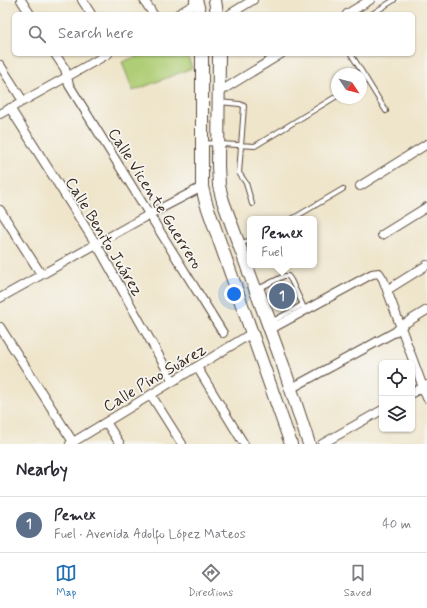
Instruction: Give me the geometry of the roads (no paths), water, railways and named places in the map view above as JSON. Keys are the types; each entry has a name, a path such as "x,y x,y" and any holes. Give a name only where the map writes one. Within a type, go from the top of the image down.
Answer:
{"main road":[{"path":"214,0 217,12"},
{"path":"202,56 202,187 212,223 291,444"},
{"path":"219,56 219,186 238,245 247,265"},
{"path":"248,268 272,325 290,388 309,444"},
{"path":"265,372 283,365"}],"street":[{"path":"21,0 29,12"},
{"path":"82,0 90,12"},
{"path":"144,0 152,12"},
{"path":"233,12 253,0"},
{"path":"350,12 370,0"},
{"path":"183,12 198,6"},
{"name":"Calle Vicente Guerrero","path":"56,56 65,69 69,85 223,333"},
{"path":"0,114 104,56"},
{"path":"219,97 278,56"},
{"path":"0,65 22,101"},
{"name":"Calle Benito Juárez","path":"10,108 97,245 172,382"},
{"path":"360,186 427,144"},
{"path":"0,298 150,214 202,187"},
{"path":"382,235 427,207"},
{"path":"0,210 41,274"},
{"path":"387,290 427,265"},
{"path":"272,325 372,274 379,273 383,279 425,386 427,398"},
{"path":"290,388 395,332 408,321 427,310"},
{"path":"0,327 72,443"},
{"name":"Calle Pino Suárez","path":"72,443 252,333"},
{"path":"198,367 244,444"},
{"path":"415,391 425,386"},
{"path":"151,395 182,444"},
{"path":"322,444 379,412"},
{"path":"106,422 120,444"}],"lane":[{"path":"375,12 394,0"},
{"path":"352,56 357,68"},
{"path":"367,85 386,111"},
{"path":"219,97 244,106 239,173 246,183 252,204"},
{"path":"202,143 240,146 258,145 331,100"},
{"path":"297,216 343,189"},
{"path":"238,245 247,241"},
{"path":"258,289 286,276 291,280 304,308"}],"place":[{"name":"Pemex","path":"282,296"}]}
